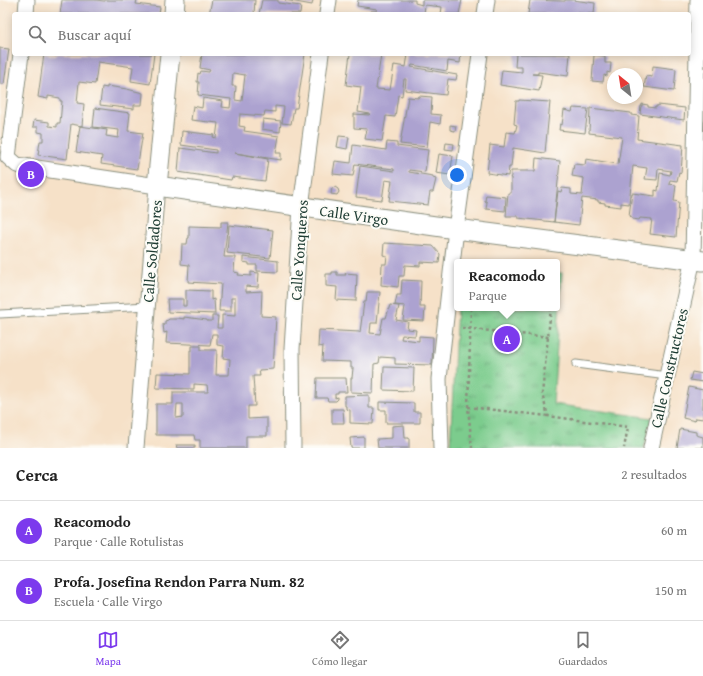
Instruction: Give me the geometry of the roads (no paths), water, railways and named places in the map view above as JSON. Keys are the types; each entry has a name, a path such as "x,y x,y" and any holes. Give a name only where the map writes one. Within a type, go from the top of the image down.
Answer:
{"street":[{"path":"26,12 27,0"},
{"path":"174,12 176,0"},
{"path":"327,12 329,0"},
{"path":"485,12 487,0"},
{"name":"Calle Constructores","path":"651,448 667,376 698,260 698,0"},
{"name":"Calle Virgo","path":"21,56 8,157 17,165 456,229 698,260"},
{"name":"Calle Soldadores","path":"136,448 157,186 170,56"},
{"name":"Calle Yonqueros","path":"292,448 292,349 301,207 321,56"},
{"path":"441,448 439,379 456,229 480,56"}],"lane":[{"path":"0,314 148,306"},
{"path":"576,364 667,376"}],"place":[{"name":"Profa. Josefina Rendon Parra Num. 82","path":"31,174"},
{"name":"Reacomodo","path":"507,339"}]}
